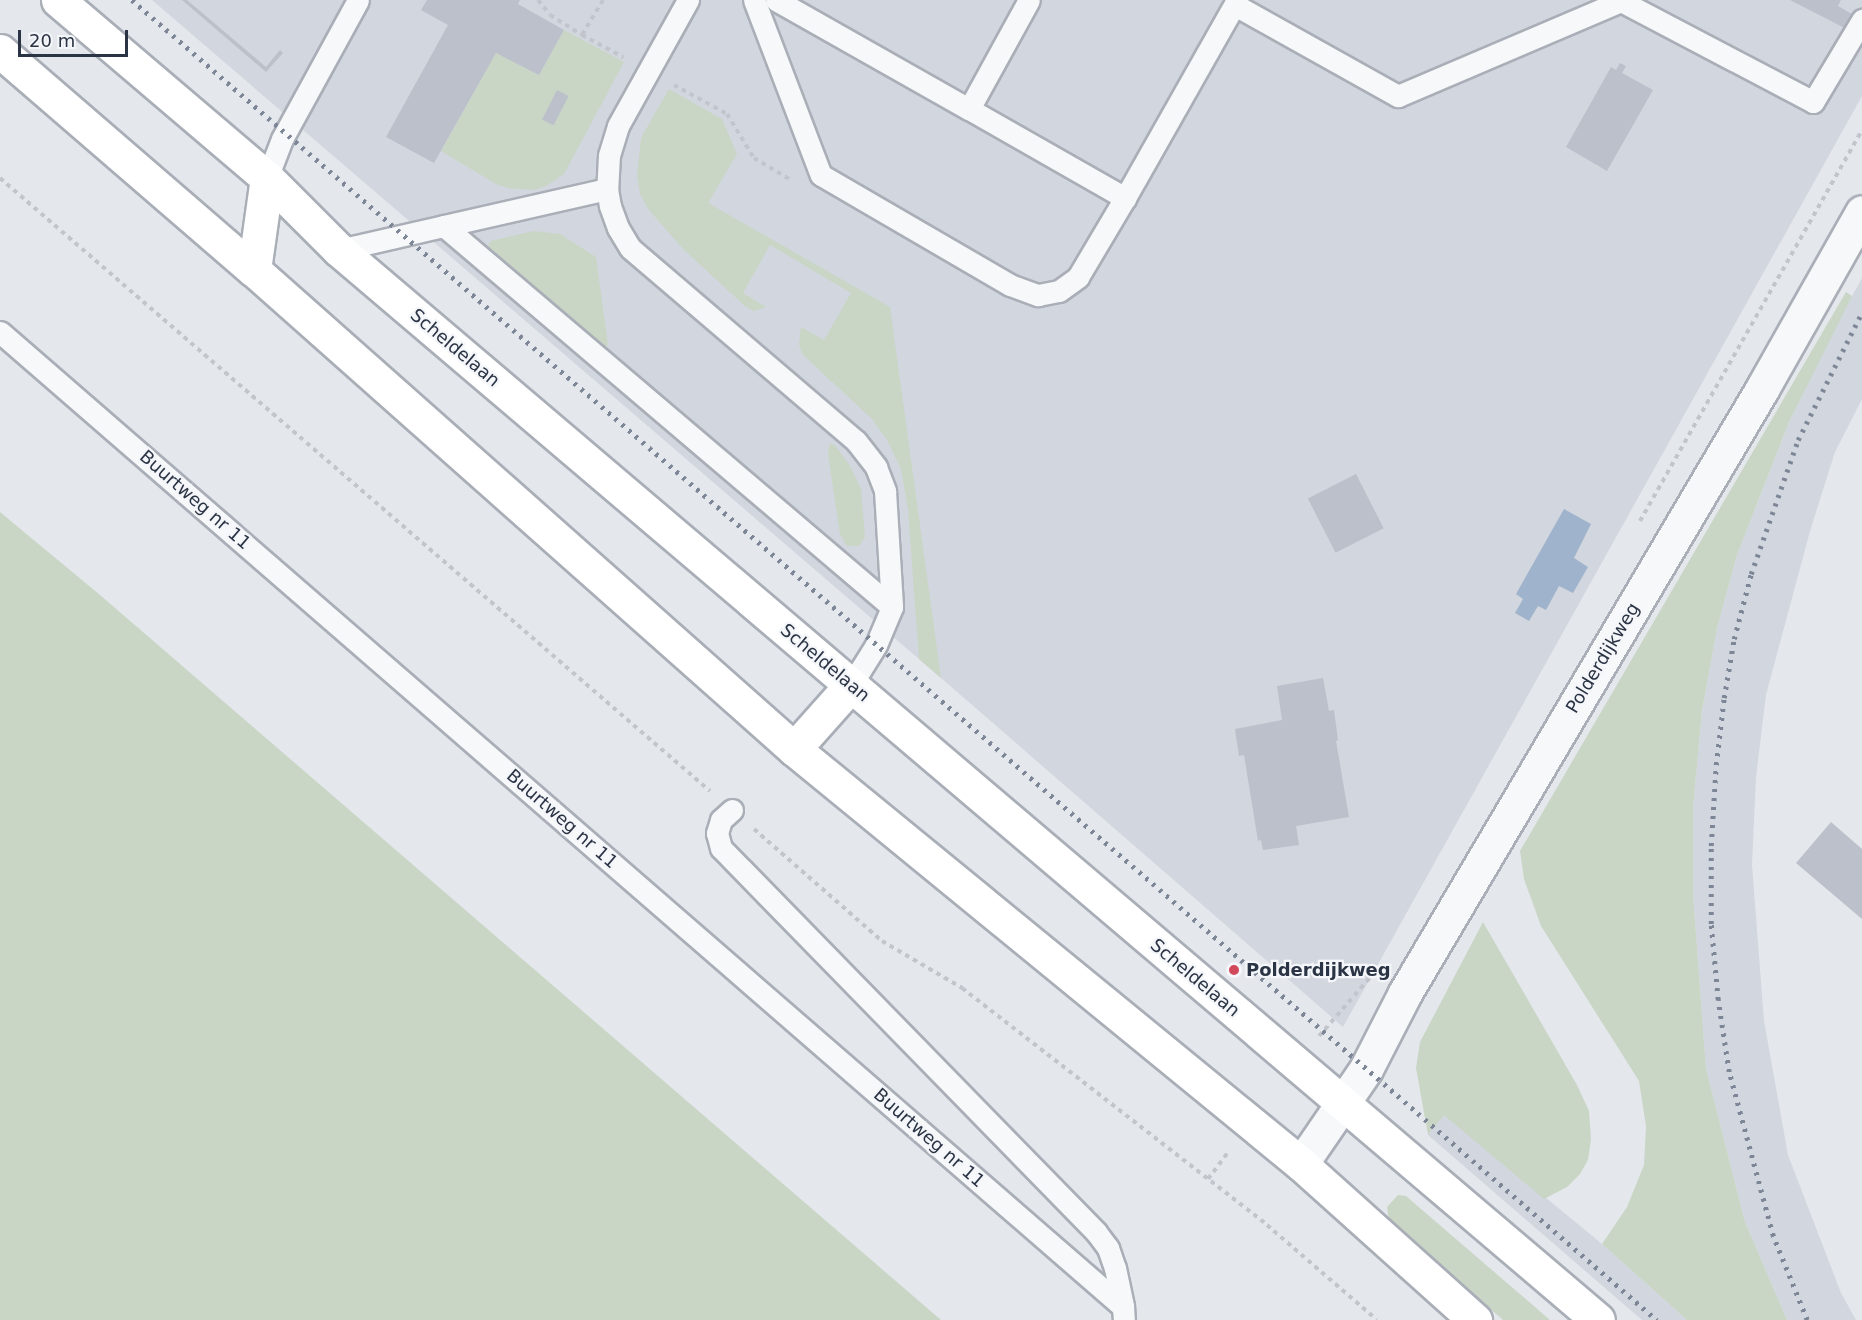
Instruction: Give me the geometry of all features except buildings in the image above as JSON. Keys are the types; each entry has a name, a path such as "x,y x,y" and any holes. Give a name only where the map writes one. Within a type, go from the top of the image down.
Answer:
{"main road":[{"name":"Scheldelaan","path":"58,0 267,178 339,249 1598,1320"},
{"path":"0,51 254,270 794,749 1301,1164 1475,1320"},
{"path":"254,270 267,178"},
{"path":"794,749 851,685"}],"street":[{"name":"Polderdijkweg","path":"1301,1164 1366,1069 1405,993 1762,389 1862,212"}],"lane":[{"path":"267,178 282,139 358,0"},
{"path":"688,0 618,126 609,155 607,189 618,228 630,248 856,441 876,467 885,491 892,607 876,645 851,685"},
{"path":"754,0 821,175 1010,285 1038,295 1059,291 1078,278 1236,3 1398,96 1621,0 1813,102 1862,20"},
{"path":"776,0 1125,198"},
{"path":"969,109 1029,0"},
{"path":"339,249 607,189"},
{"path":"444,226 892,607"},
{"name":"Buurtweg nr 11","path":"0,332 1124,1314"},
{"name":"Buurtweg nr 11","path":"732,810 721,820 717,833 721,848 1096,1232 1108,1248 1115,1268 1124,1314"}],"path":[{"path":"538,0 550,15 582,35 727,114 754,158 795,182"},
{"path":"582,35 603,0"},
{"path":"0,178 882,941 962,988 1258,1219 1377,1320"}],"shaded area":[{"path":"152,0 1862,0 1862,96 1343,1027"},
{"path":"1862,278 1862,399 1835,452 1810,531 1766,695 1756,777 1752,865 1764,1021 1788,1155 1841,1293 1856,1320 1787,1320 1745,1222 1706,1069 1693,894 1693,808 1702,711 1717,628 1737,555 1789,422 1834,329"},
{"path":"1444,1114 1602,1244 1687,1320 1642,1320 1428,1135"}],"green space":[{"path":"564,30 624,62 564,174 546,186 534,190 508,188 496,184 441,151 496,53 539,75"},
{"path":"669,89 722,119 737,154 708,203 890,307 941,678 919,659 908,509 901,469 887,440 872,419 802,354 799,344 801,327 824,340 851,293 770,245 743,293 766,307 754,311 745,306 683,249 649,210 640,194 637,175 641,138"},
{"path":"533,231 560,234 596,257 608,345 603,348 488,246 491,241"},
{"path":"1846,292 1852,296 1789,422 1737,555 1717,628 1702,711 1693,808 1693,894 1706,1069 1745,1222 1787,1320 1687,1320 1602,1244 1627,1207 1644,1165 1646,1126 1639,1081 1541,926 1524,879 1520,851"},
{"path":"834,444 850,466 861,489 865,537 859,546 847,546 840,534 828,454 829,445"},
{"path":"0,512 100,595 941,1320 0,1320"},
{"path":"1483,922 1577,1085 1589,1111 1591,1139 1588,1160 1580,1174 1567,1187 1544,1199 1444,1115 1428,1135 1416,1068 1420,1042"},
{"path":"1398,1195 1406,1196 1550,1320 1503,1320 1389,1221 1387,1207"}],"water":[{"path":"1564,509 1591,524 1574,558 1588,567 1573,593 1559,586 1546,610 1538,606 1529,621 1515,613 1523,599 1516,594"}],"railway":[{"path":"132,0 1657,1320"},
{"path":"1807,1320 1773,1236 1729,1072 1718,1000 1711,924 1711,846 1716,765 1724,698 1734,639 1751,574 1798,440 1862,312"}],"place":[{"name":"Polderdijkweg","path":"1234,970"}]}
